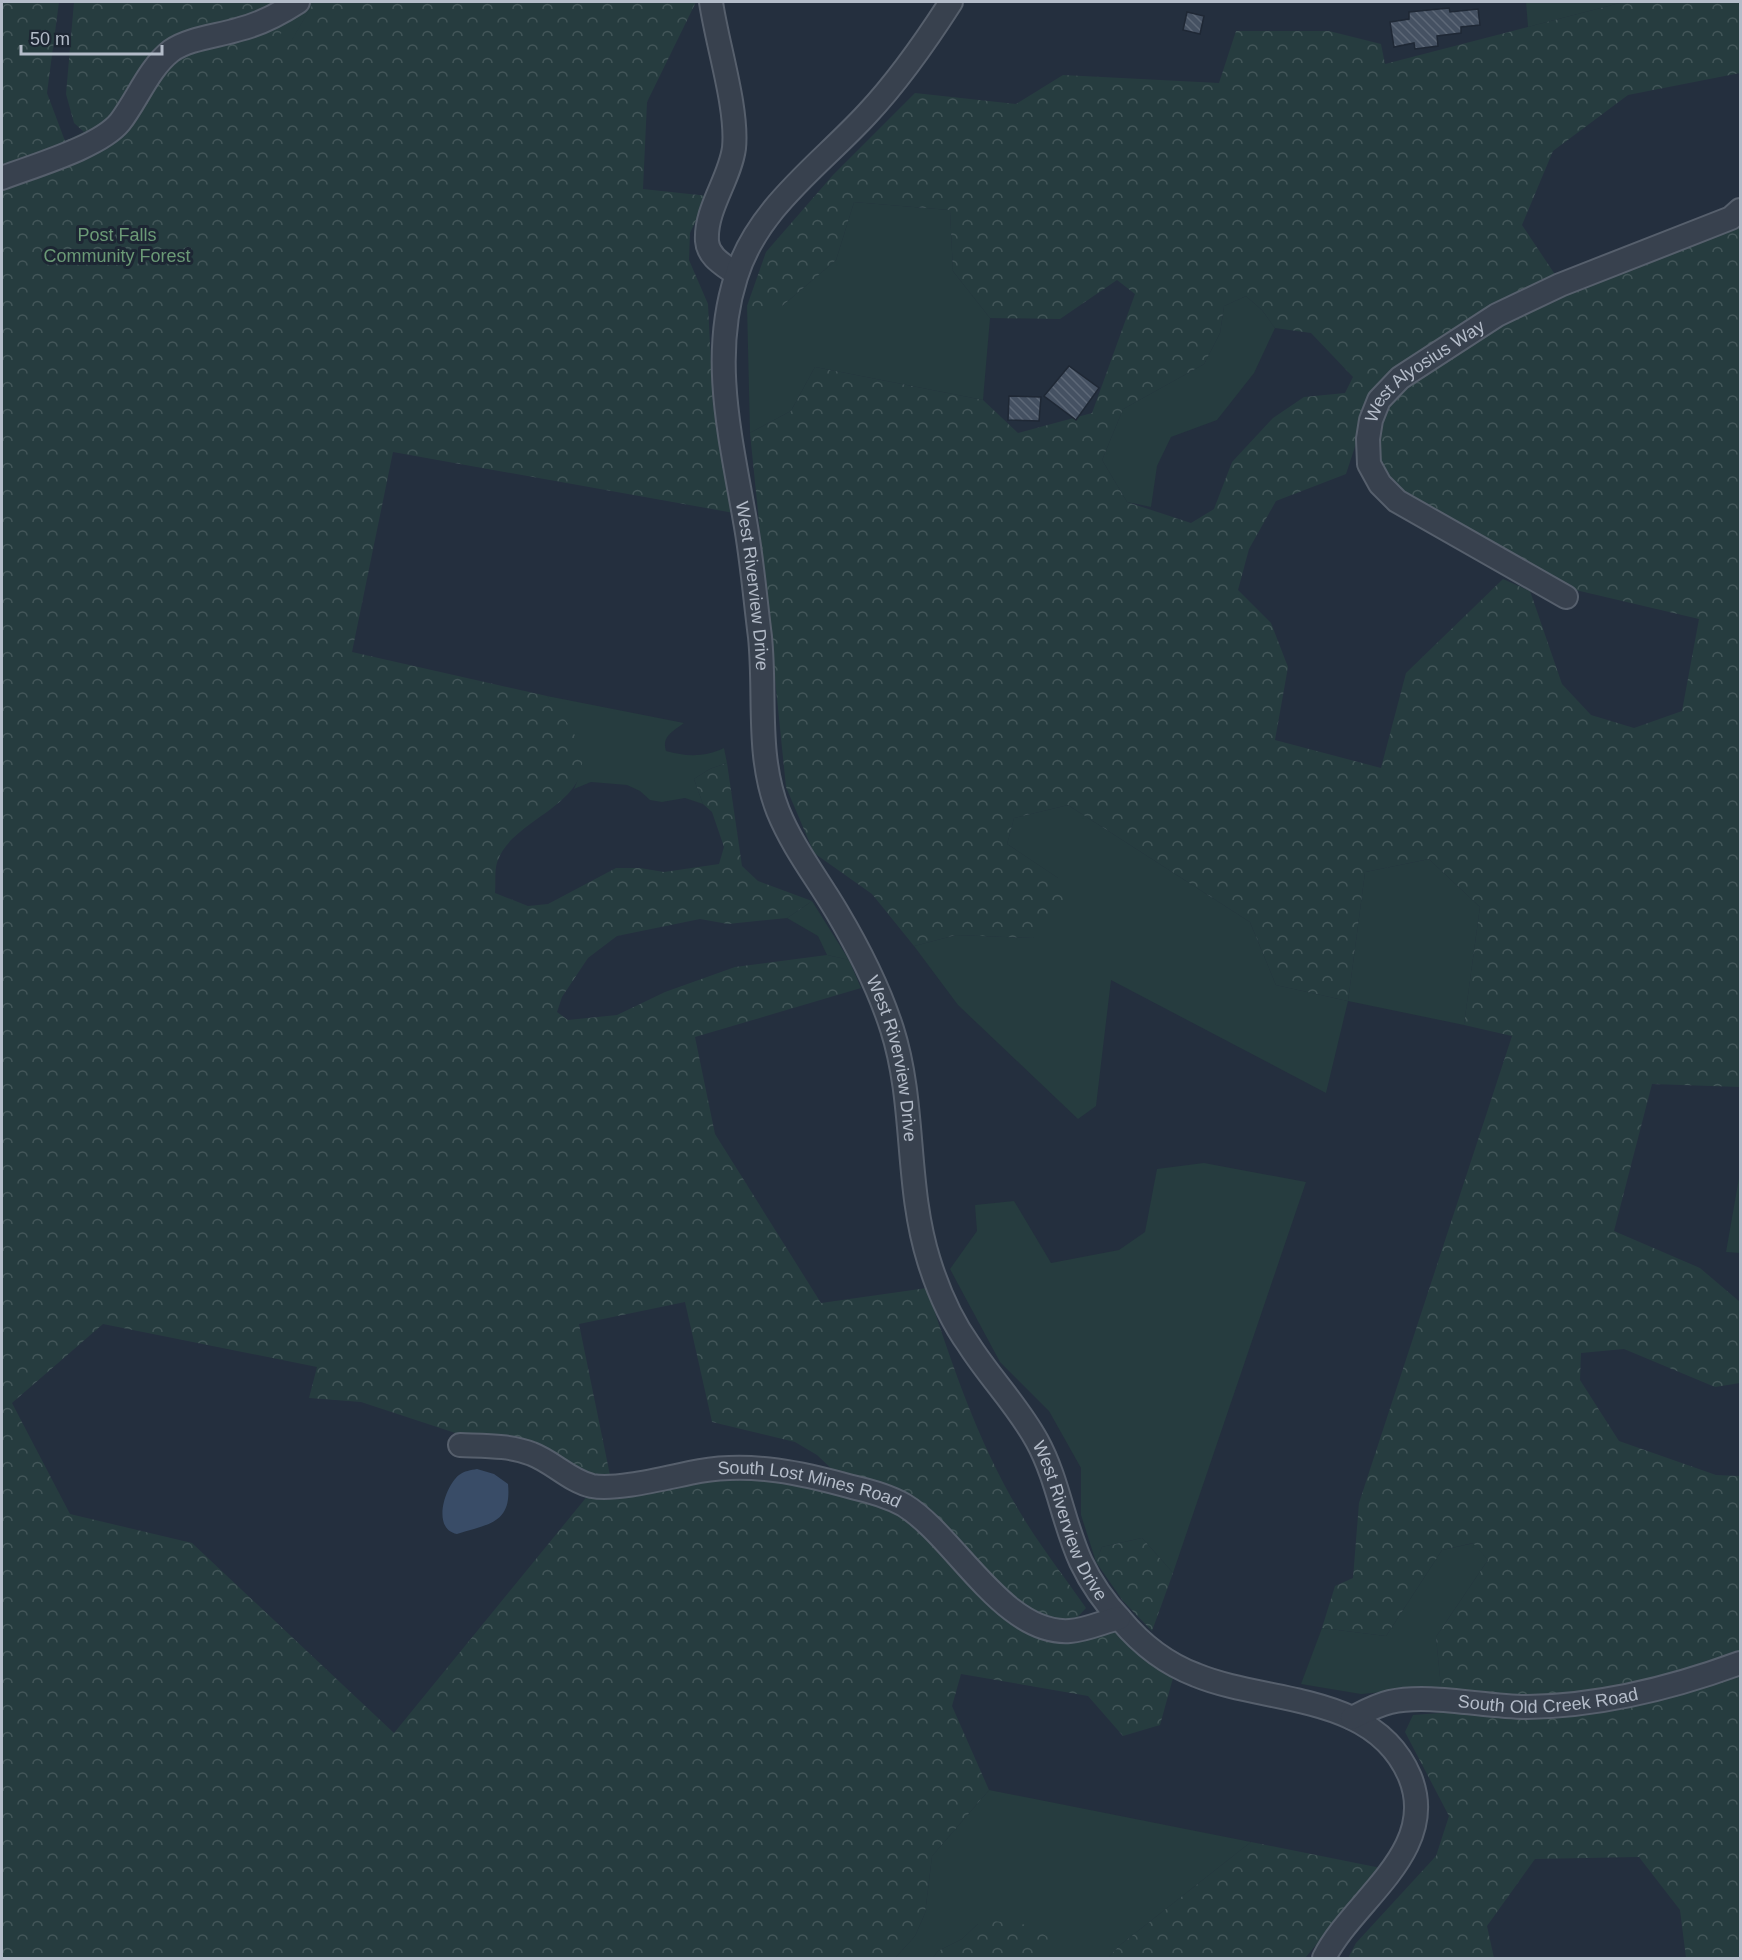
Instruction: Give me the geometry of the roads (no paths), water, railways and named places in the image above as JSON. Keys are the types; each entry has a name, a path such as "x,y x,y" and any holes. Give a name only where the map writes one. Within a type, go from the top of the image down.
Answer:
{"street":[{"path":"2,178 104,137 119,123 160,63 171,51 189,43 243,29 284,11 298,2"},
{"path":"711,2 734,119 734,149 708,224 707,242 712,257 736,274"},
{"name":"West Riverview Drive","path":"951,2 918,52 870,111 776,205 751,241 736,274 726,318 723,364 725,408 746,526 761,646 764,755 775,804 790,839 836,910 863,959 894,1036 908,1111 919,1219 928,1259 944,1301 968,1345 1018,1411 1038,1443 1050,1466 1080,1559 1095,1587 1139,1640 1161,1657 1190,1673 1223,1685 1300,1700 1352,1718 1382,1739 1400,1759 1411,1780 1416,1803 1414,1827 1405,1850 1392,1870 1352,1916 1324,1959"},
{"name":"West Alyosius Way","path":"1566,597 1397,501 1380,484 1369,464 1368,439 1371,420 1379,400 1400,378 1497,315 1560,285 1731,218 1740,210"},
{"name":"South Lost Mines Road","path":"460,1445 500,1447 531,1453 576,1480 592,1486 610,1486 704,1470 762,1468 808,1474 878,1494 904,1505 928,1524 1012,1609 1044,1627 1072,1631 1119,1618"},
{"name":"South Old Creek Road","path":"1352,1718 1390,1702 1418,1700 1527,1707 1611,1699 1682,1684 1740,1663"}],"water":[{"path":"477,1469 494,1474 508,1484 506,1507 496,1520 457,1534 444,1524 445,1497 459,1475"}],"park label":[{"name":"Post Falls Community Forest","path":"117,245"}]}
